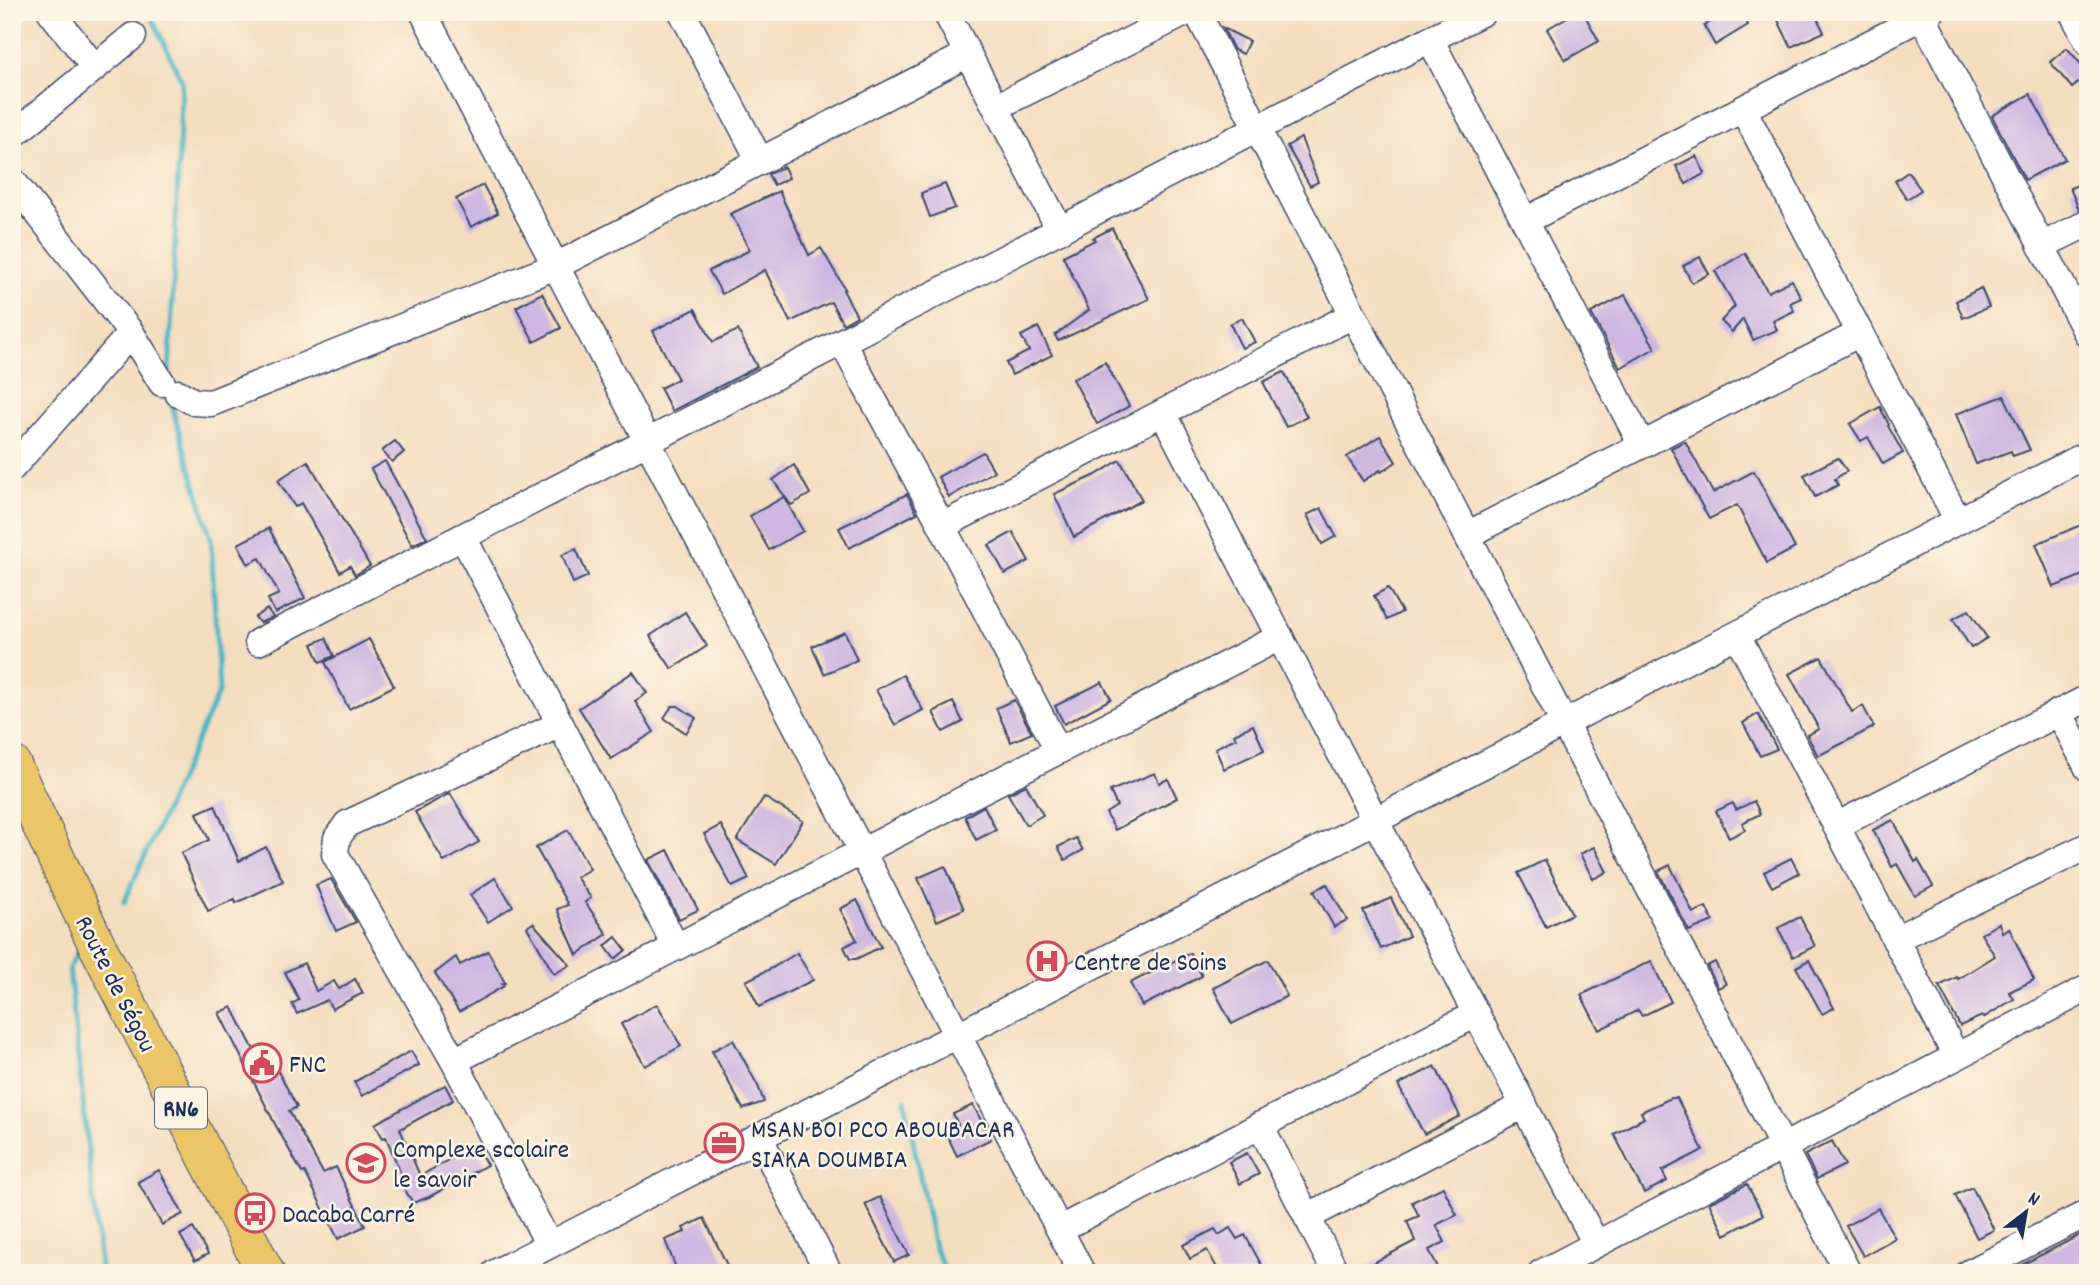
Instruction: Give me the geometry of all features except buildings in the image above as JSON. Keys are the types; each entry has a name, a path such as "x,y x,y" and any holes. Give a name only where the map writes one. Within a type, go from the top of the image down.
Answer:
{"highway":[{"name":"Route de Ségou","path":"12,764 96,943 266,1273"}],"street":[{"path":"51,12 95,68"},
{"path":"423,12 1082,1273"},
{"path":"682,12 760,161"},
{"path":"946,12 1060,230"},
{"path":"996,107 1187,12"},
{"path":"1197,12 1848,1273"},
{"path":"258,642 1483,12"},
{"path":"2072,12 2088,42"},
{"path":"1525,221 1925,14 2088,335"},
{"path":"12,136 133,36"},
{"path":"1430,39 1642,445"},
{"path":"12,180 131,333 170,388 194,402 211,403 556,266 968,54"},
{"path":"1743,109 1958,521"},
{"path":"2041,246 2088,223"},
{"path":"942,526 1353,315"},
{"path":"12,468 131,333"},
{"path":"1467,535 1860,333"},
{"path":"842,342 1059,750"},
{"path":"1163,413 1597,1244"},
{"path":"495,1273 2088,454"},
{"path":"463,537 676,947"},
{"path":"1737,635 1956,1056"},
{"path":"454,1061 1280,636"},
{"path":"1836,825 2088,698"},
{"path":"2059,712 2088,768"},
{"path":"549,1245 454,1061 335,854 337,838 347,824 560,724"},
{"path":"1895,939 2088,846"},
{"path":"1541,1273 2088,988"},
{"path":"1060,1229 1476,1014"},
{"path":"1307,1217 1524,1105"},
{"path":"1260,1125 1336,1273"},
{"path":"759,1137 829,1273"},
{"path":"1969,1273 2088,1213"}],"waterway":[{"path":"149,12 182,81 169,376"},
{"path":"124,902 219,691 211,538 170,400"},
{"path":"81,946 69,968 100,1266 98,1273"},
{"path":"905,1100 934,1247 946,1273"}],"place":[{"name":"Centre de Soins","path":"1047,961"},
{"name":"FNC","path":"262,1063"},
{"name":"MSAN B01 PCO ABOUBACAR SIAKA DOUMBIA","path":"724,1143"},
{"name":"Complexe scolaire le savoir","path":"366,1163"},
{"name":"Dacaba Carré","path":"255,1213"}]}
